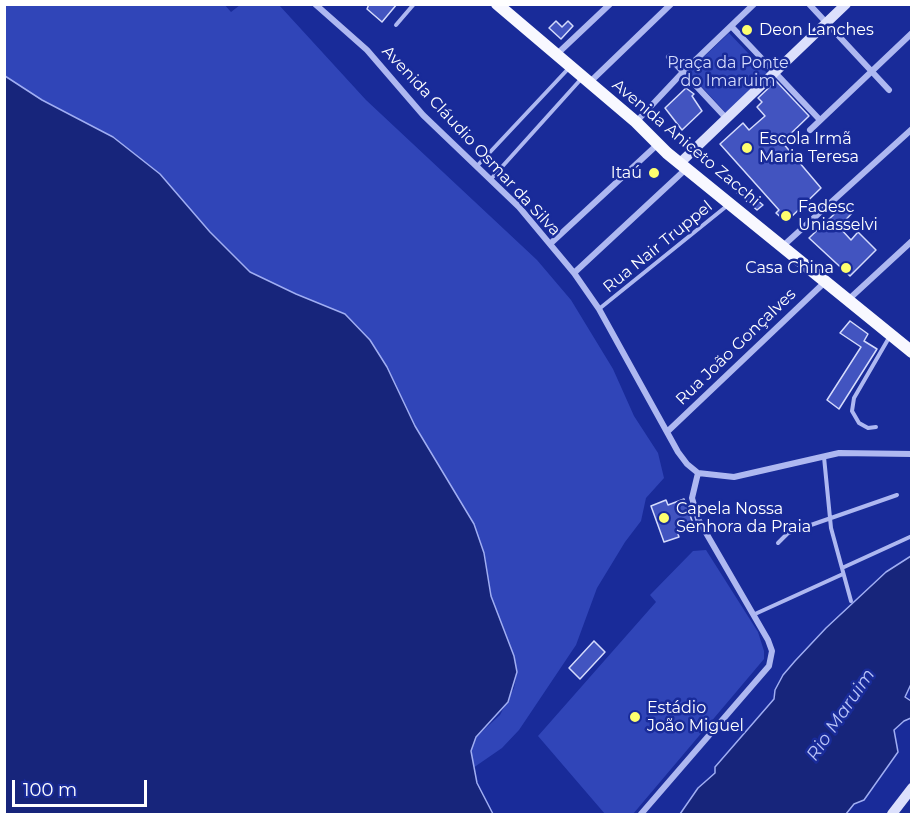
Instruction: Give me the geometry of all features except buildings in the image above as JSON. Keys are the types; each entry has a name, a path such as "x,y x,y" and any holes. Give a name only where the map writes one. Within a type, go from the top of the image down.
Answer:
{"main road":[{"name":"Avenida Aniceto Zacchi","path":"497,4 636,122 658,144 911,350"}],"street":[{"name":"Avenida Cláudio Osmar da Silva","path":"315,4 367,50 409,99 519,207 574,273 599,309 682,458 698,472"},
{"path":"556,56 609,4"},
{"path":"586,80 670,4"},
{"path":"636,122 683,72 754,4"},
{"path":"808,4 889,90"},
{"path":"574,273 684,165 727,119 846,4"},
{"path":"731,26 820,120"},
{"path":"810,130 912,33"},
{"path":"669,57 727,119"},
{"path":"784,245 912,129"},
{"path":"550,244 658,144"},
{"path":"847,300 912,241"},
{"name":"Rua João Gonçalves","path":"667,432 825,281"},
{"path":"641,814 771,661 772,651 755,614 698,519 692,498 698,472 734,477 824,456 860,452 912,454"},
{"path":"892,814 912,788"}],"lane":[{"path":"396,25 414,4"},
{"path":"476,166 570,66"},
{"path":"490,180 586,80"},
{"name":"Rua Nair Truppel","path":"599,309 731,203"},
{"path":"876,427 868,428 859,423 852,411 854,398 870,367 891,336"},
{"path":"824,456 830,520 851,601"},
{"path":"778,543 788,533 897,495"},
{"path":"755,614 912,536"}],"green space":[{"path":"224,4 231,12 240,5 279,5 366,100 537,260 571,300 613,369 634,416 658,453 664,478 646,498 641,521 625,542 597,588 576,645 519,730 502,748 473,768 471,751 476,737 500,715 514,688 517,672 514,656 491,596 484,553 474,524 415,426 387,367 370,340 345,314 250,272 210,232 160,174 113,137 42,100 5,76 4,5"},
{"name":"Praça da Ponte do Imaruim","path":"729,33 767,73 726,113 688,72"},
{"name":"Estádio João Miguel","path":"706,550 758,632 764,659 633,814 605,814 538,736 656,602 650,595 693,551"}],"water":[{"path":"5,76 42,100 113,137 160,174 210,232 250,272 345,314 370,340 387,367 415,426 474,524 484,553 491,596 514,656 517,672 508,702 476,737 471,751 477,783 493,814 5,814"},
{"name":"Rio Maruim","path":"911,556 912,682 905,697 911,701 911,718 894,730 898,752 864,800 854,804 846,814 680,814 698,788 715,773 715,767 774,699 775,690 783,675 795,661 826,628 886,572"}],"place":[{"name":"Deon Lanches","path":"747,30"},
{"name":"Escola Irmã Maria Teresa","path":"747,148"},
{"name":"Itaú","path":"654,173"},
{"name":"Fadesc Uniasselvi","path":"786,216"},
{"name":"Casa China","path":"846,268"},
{"name":"Capela Nossa Senhora da Praia","path":"664,518"},
{"name":"Estádio João Miguel","path":"635,717"}]}
